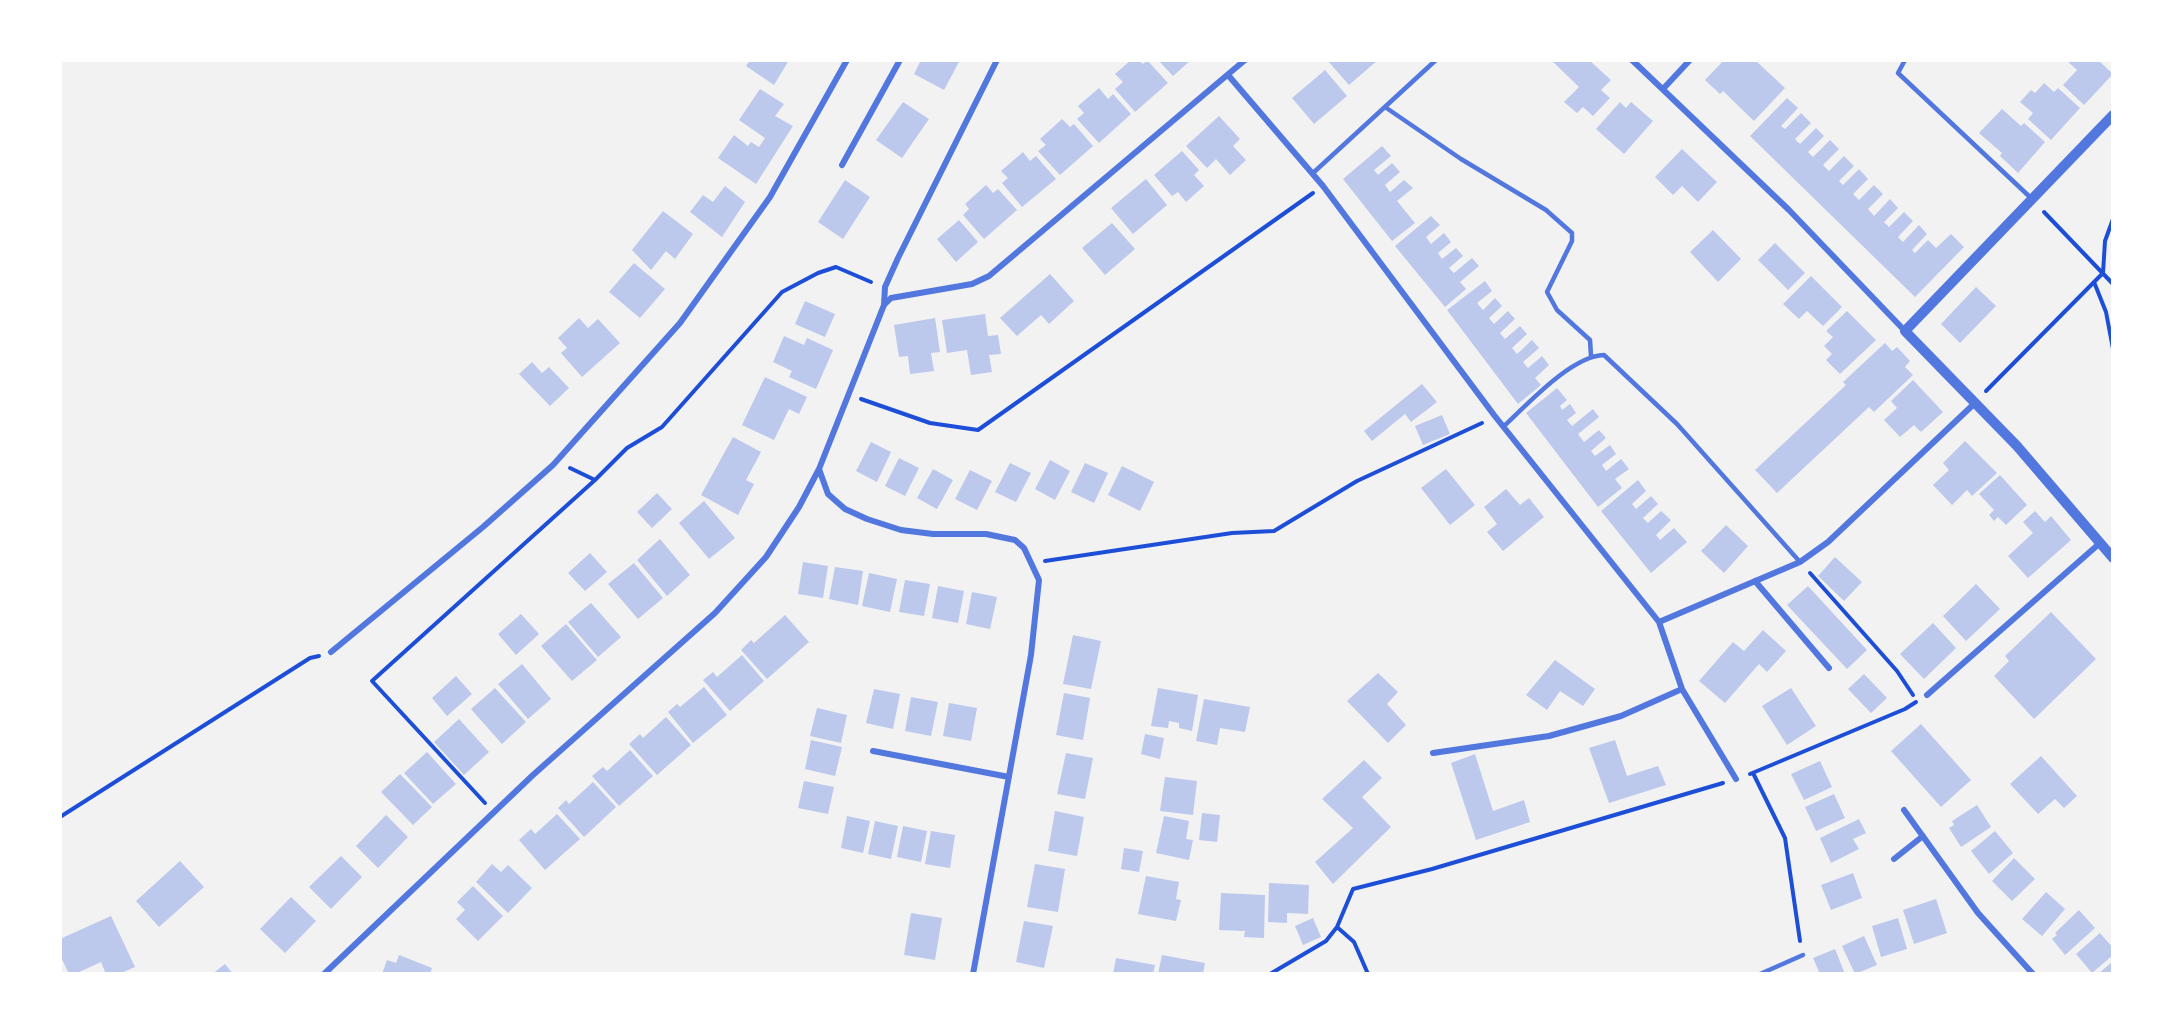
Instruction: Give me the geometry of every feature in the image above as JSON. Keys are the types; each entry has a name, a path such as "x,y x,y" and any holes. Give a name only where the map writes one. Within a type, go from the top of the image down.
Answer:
{"street":[{"path":"331,652 483,527 556,461 680,323 770,197 847,60"},
{"path":"843,165 900,60"},
{"path":"324,974 533,775 715,613 766,557 799,507 819,469 884,306 885,287 997,60"},
{"path":"884,306 891,298 902,294 972,284 989,276 1245,60"},
{"path":"1632,60 1789,210 2017,446 2113,558"},
{"path":"1663,89 1690,60"},
{"path":"1228,75 1313,173 1503,427 1659,622 1682,689 1736,779"},
{"path":"1905,331 2113,115"},
{"path":"1659,622 1800,562 1828,542 1975,403"},
{"path":"819,469 828,494 845,508 867,519 901,530 933,534 986,534 1015,540 1032,563 1039,580 1034,632 973,974"},
{"path":"1927,694 2100,543"},
{"path":"1755,581 1828,668"},
{"path":"1433,753 1549,736 1621,716 1682,689"},
{"path":"873,751 1009,777"},
{"path":"1904,810 1978,913 2032,974"},
{"path":"1894,859 1923,836"}],"lane":[{"path":"1313,173 1436,60"},
{"path":"1905,60 1898,73 2033,200"},
{"path":"1385,107 1461,159 1546,210 1572,233 1572,241 1547,292 1557,310 1590,340 1591,356"},
{"path":"1503,427 1557,378 1591,356 1604,355 1651,397 1732,483 1800,562"},
{"path":"1760,974 1803,955"}],"path":[{"path":"849,394 930,423 978,430 1118,329 1260,234 1323,186"},
{"path":"2033,200 2113,284"},
{"path":"1975,403 2103,273 2105,241 2113,219"},
{"path":"473,792 372,681 595,480 627,448 662,427 782,292 818,273 836,267 885,287"},
{"path":"2094,282 2106,312 2113,349"},
{"path":"1032,563 1232,533 1274,531 1357,480 1422,449 1476,428 1494,415"},
{"path":"556,461 595,480"},
{"path":"1800,562 1897,671 1917,701"},
{"path":"60,817 310,658 331,652"},
{"path":"1270,974 1326,941 1337,927 1353,889 1432,869 1736,779 1905,709 1927,694"},
{"path":"1753,773 1785,838 1803,955"},
{"path":"1337,927 1354,942 1368,974"}],"building":[{"path":"750,60 789,60 774,85 746,66"},
{"path":"921,60 960,60 944,90 914,74"},
{"path":"1131,60 1139,60 1143,64 1147,60 1168,83 1135,112 1115,89 1123,82 1115,74"},
{"path":"1158,60 1191,60 1173,76"},
{"path":"1327,60 1378,60 1349,85"},
{"path":"1551,60 1589,60 1611,80 1601,90 1610,98 1593,116 1583,107 1577,113 1564,102 1579,87"},
{"path":"1724,60 1755,60 1785,88 1754,121 1723,91 1720,94 1705,80"},
{"path":"2066,60 2098,60 2113,74 2084,105 2063,85 2077,70"},
{"path":"1325,70 1347,96 1314,124 1292,98"},
{"path":"2044,83 2054,92 2058,88 2080,108 2051,140 2028,119 2033,113 2020,102 2031,90 2035,93"},
{"path":"1099,88 1108,99 1113,94 1131,114 1099,143 1077,119 1084,113 1078,106"},
{"path":"760,89 784,104 775,116 793,126 756,184 718,158 734,135 748,146 751,142 759,147 765,138 739,120"},
{"path":"1787,98 1798,108 1781,126 1785,129 1801,113 1811,123 1795,139 1800,144 1816,128 1824,136 1808,152 1813,157 1830,140 1839,149 1823,165 1829,171 1844,156 1854,166 1839,181 1843,185 1859,169 1868,179 1853,194 1859,200 1874,185 1883,194 1868,209 1874,216 1890,199 1898,208 1884,222 1889,227 1904,212 1913,221 1898,237 1903,242 1919,225 1927,234 1912,250 1915,253 1928,240 1936,248 1951,234 1964,247 1915,297 1750,136"},
{"path":"903,102 929,119 902,158 876,140"},
{"path":"1620,102 1626,108 1631,102 1653,121 1624,154 1596,129"},
{"path":"2002,109 2021,126 2024,123 2045,142 2018,173 2000,156 2002,153 1979,133"},
{"path":"1219,116 1240,139 1233,146 1246,160 1230,175 1216,159 1207,168 1186,146"},
{"path":"1062,119 1070,127 1074,124 1093,146 1060,175 1038,151 1046,145 1040,139"},
{"path":"1382,146 1391,156 1374,170 1378,175 1392,163 1400,172 1385,185 1390,192 1404,180 1413,188 1397,201 1415,223 1392,241 1343,179"},
{"path":"1682,149 1717,182 1698,202 1682,186 1673,195 1655,177"},
{"path":"1182,151 1199,170 1194,175 1204,186 1186,202 1178,192 1172,196 1154,175"},
{"path":"1023,152 1030,161 1036,156 1056,179 1022,207 1002,183 1008,178 1001,171"},
{"path":"1146,179 1167,205 1133,234 1111,208"},
{"path":"845,180 870,197 843,239 818,222"},
{"path":"986,185 993,193 998,189 1017,210 984,239 963,215 969,209 965,204"},
{"path":"725,186 745,202 722,237 690,212 703,195 713,202"},
{"path":"663,211 693,234 675,259 666,251 651,270 632,250"},
{"path":"1431,216 1440,225 1426,237 1431,244 1444,233 1451,242 1438,253 1442,259 1456,248 1463,256 1449,268 1454,273 1472,258 1479,266 1460,282 1466,289 1445,307 1395,246"},
{"path":"959,220 978,242 956,262 937,239"},
{"path":"1112,223 1135,249 1105,275 1082,248"},
{"path":"1713,230 1741,259 1718,282 1690,252"},
{"path":"1775,243 1805,273 1788,290 1758,260"},
{"path":"634,263 665,289 640,318 609,292"},
{"path":"1050,274 1074,301 1049,324 1041,315 1017,336 1000,318"},
{"path":"1811,276 1842,307 1823,326 1807,311 1799,319 1783,304"},
{"path":"1485,281 1492,291 1477,303 1483,310 1495,298 1502,306 1489,318 1494,324 1508,311 1515,319 1500,333 1505,339 1520,326 1527,334 1512,348 1517,354 1532,340 1539,348 1523,362 1528,368 1542,356 1549,365 1535,378 1541,385 1518,404 1447,310"},
{"path":"1976,287 1996,306 1960,343 1941,324"},
{"path":"805,301 835,314 825,337 795,324"},
{"path":"1847,311 1876,340 1840,374 1826,360 1832,354 1824,346 1833,337 1826,331"},
{"path":"985,314 988,336 998,335 1001,354 989,355 992,372 971,375 967,350 947,353 942,320"},
{"path":"579,318 588,328 598,319 620,343 582,377 561,353 567,348 558,338"},
{"path":"935,318 940,352 931,353 934,371 910,374 908,356 899,357 894,325"},
{"path":"784,336 804,345 807,338 833,350 816,389 789,377 792,371 773,362"},
{"path":"1885,343 1892,351 1897,347 1910,361 1905,367 1913,375 1874,412 1869,407 1777,493 1755,470 1846,385 1843,382"},
{"path":"532,362 542,373 549,367 569,388 550,406 519,374"},
{"path":"765,377 807,397 799,414 789,409 774,440 742,425"},
{"path":"1913,380 1943,412 1921,432 1914,425 1900,437 1884,420 1897,408 1891,401"},
{"path":"1422,384 1437,402 1411,422 1405,414 1372,441 1364,431"},
{"path":"1557,388 1567,400 1560,406 1562,410 1570,404 1576,413 1567,420 1572,426 1593,409 1599,417 1578,434 1584,442 1599,430 1606,438 1591,451 1595,456 1610,445 1616,454 1602,465 1606,471 1621,459 1629,469 1615,479 1622,488 1598,507 1526,413"},
{"path":"1442,415 1450,434 1423,445 1415,426"},
{"path":"733,437 761,452 746,480 754,484 738,515 701,495"},
{"path":"1965,441 1997,473 1972,496 1967,490 1952,505 1933,485 1949,470 1943,463"},
{"path":"871,442 891,452 877,482 856,471"},
{"path":"899,458 919,468 905,496 885,486"},
{"path":"1050,460 1070,471 1055,500 1035,489"},
{"path":"1010,463 1031,473 1016,502 995,492"},
{"path":"1085,463 1108,473 1094,503 1071,492"},
{"path":"1122,466 1154,482 1140,511 1108,495"},
{"path":"933,469 953,480 937,509 917,498"},
{"path":"1446,469 1475,505 1450,525 1421,488"},
{"path":"970,470 992,481 977,510 955,499"},
{"path":"2000,475 2027,505 2006,525 1998,517 1994,521 1989,515 1994,510 1979,494"},
{"path":"1638,480 1646,491 1632,504 1636,509 1651,496 1658,504 1643,518 1648,523 1661,511 1671,520 1656,535 1660,540 1674,528 1687,542 1651,573 1601,511"},
{"path":"1506,489 1520,505 1529,498 1544,517 1503,551 1487,532 1497,524 1484,507"},
{"path":"657,493 672,509 652,528 637,512"},
{"path":"704,501 735,538 709,559 679,523"},
{"path":"2035,511 2045,522 2051,516 2071,540 2028,578 2008,556 2033,533 2023,522"},
{"path":"1726,525 1748,546 1724,573 1701,551"},
{"path":"660,539 690,575 667,596 637,560"},
{"path":"590,553 607,572 585,591 568,573"},
{"path":"1835,557 1862,582 1844,601 1818,576"},
{"path":"803,562 828,566 823,598 798,594"},
{"path":"634,563 663,598 638,619 608,584"},
{"path":"835,567 863,571 858,605 829,599"},
{"path":"869,573 897,579 890,612 862,606"},
{"path":"905,580 930,584 924,616 899,612"},
{"path":"1976,584 2000,609 1966,641 1943,616"},
{"path":"938,586 964,591 958,623 932,618"},
{"path":"1808,586 1867,650 1847,669 1787,605"},
{"path":"972,592 997,597 990,629 966,624"},
{"path":"591,603 621,637 598,657 568,622"},
{"path":"2051,612 2096,659 2034,719 1994,676 2009,661 2005,656"},
{"path":"521,614 539,634 516,655 498,634"},
{"path":"785,615 809,642 767,679 741,650 751,640 754,643"},
{"path":"1933,623 1956,648 1924,679 1900,654"},
{"path":"566,624 597,660 572,681 541,646"},
{"path":"1763,630 1786,651 1767,672 1759,664 1725,703 1699,681 1733,642 1744,651"},
{"path":"1073,635 1101,641 1091,689 1063,684"},
{"path":"742,655 764,681 730,711 703,680 713,672 717,677"},
{"path":"1555,660 1595,689 1583,706 1560,691 1547,710 1526,695"},
{"path":"522,664 551,699 528,719 498,684"},
{"path":"1378,673 1398,692 1387,704 1406,725 1388,743 1347,701"},
{"path":"1864,674 1887,698 1871,713 1848,689"},
{"path":"456,676 472,694 447,716 432,698"},
{"path":"704,687 727,715 693,743 668,712 677,704 680,707"},
{"path":"495,688 526,722 502,744 471,709"},
{"path":"1158,688 1198,695 1192,731 1179,728 1179,723 1169,721 1168,728 1151,726"},
{"path":"1791,688 1816,726 1787,745 1762,706"},
{"path":"874,689 900,694 893,729 866,723"},
{"path":"1064,693 1090,698 1083,740 1056,735"},
{"path":"911,697 938,702 931,736 905,731"},
{"path":"1204,699 1250,707 1245,732 1220,728 1217,745 1196,741"},
{"path":"949,703 977,708 971,741 943,736"},
{"path":"817,708 847,715 841,743 810,736"},
{"path":"666,717 691,745 657,775 629,744 640,734 643,738"},
{"path":"459,719 489,752 464,775 434,742"},
{"path":"1921,724 1971,780 1941,807 1891,751"},
{"path":"1145,734 1164,738 1160,759 1141,754"},
{"path":"811,740 842,747 835,776 805,769"},
{"path":"1615,740 1627,776 1658,766 1666,785 1609,803 1589,748"},
{"path":"630,750 653,776 619,806 592,776 603,767 607,771"},
{"path":"427,752 456,784 433,804 404,773"},
{"path":"1066,753 1093,758 1085,799 1057,794"},
{"path":"1475,754 1493,811 1524,800 1530,822 1476,840 1451,763"},
{"path":"2041,756 2077,796 2064,808 2055,799 2038,814 2010,784"},
{"path":"1364,760 1382,778 1362,797 1391,827 1333,884 1315,862 1353,828 1322,799"},
{"path":"1820,761 1832,787 1804,800 1791,774"},
{"path":"400,774 432,807 413,825 381,792"},
{"path":"1165,777 1197,781 1193,815 1160,811"},
{"path":"804,781 834,787 828,814 798,808"},
{"path":"593,782 616,807 584,837 558,808 566,800 569,804"},
{"path":"1834,794 1845,818 1816,831 1805,807"},
{"path":"1977,805 1991,827 1961,847 1949,828 1954,825 1952,821"},
{"path":"1055,811 1084,817 1077,856 1048,851"},
{"path":"1202,813 1220,815 1217,842 1199,840"},
{"path":"557,814 580,839 545,870 519,840 531,829 535,834"},
{"path":"386,815 408,837 378,868 356,846"},
{"path":"847,816 870,821 863,853 841,848"},
{"path":"1164,816 1189,821 1186,839 1193,840 1189,860 1156,853"},
{"path":"1859,819 1866,833 1853,839 1859,849 1831,863 1820,838"},
{"path":"875,821 898,826 891,859 868,854"},
{"path":"903,826 927,831 921,862 897,857"},
{"path":"931,831 955,835 950,868 925,864"},
{"path":"1995,831 2013,853 1989,874 1971,851"},
{"path":"1124,848 1143,851 1139,872 1121,869"},
{"path":"341,856 362,877 331,909 309,887"},
{"path":"2014,858 2035,879 2012,901 1992,881"},
{"path":"180,861 204,887 159,927 136,901"},
{"path":"492,864 501,872 508,865 532,888 508,913 476,882"},
{"path":"1035,864 1065,869 1058,912 1027,907"},
{"path":"1853,873 1862,898 1831,910 1821,885"},
{"path":"1146,876 1179,882 1176,899 1181,900 1176,921 1138,914"},
{"path":"1269,883 1309,885 1308,914 1287,913 1287,923 1268,922"},
{"path":"473,886 503,916 478,941 456,919 465,910 457,902"},
{"path":"2046,892 2065,909 2042,936 2022,919"},
{"path":"1221,893 1265,895 1264,938 1244,937 1245,931 1219,930"},
{"path":"291,897 316,921 285,953 260,929"},
{"path":"1936,899 1947,933 1914,944 1903,910"},
{"path":"2079,910 2095,928 2065,955 2052,939 2057,935 2055,933"},
{"path":"911,913 942,918 935,960 904,955"},
{"path":"111,916 135,967 119,974 106,974 101,962 75,974 69,974 60,955 60,939"},
{"path":"1313,918 1321,937 1303,945 1295,926"},
{"path":"1898,918 1907,949 1881,957 1872,926"},
{"path":"1024,921 1053,926 1044,968 1016,962"},
{"path":"2100,933 2113,948 2113,955 2092,973 2076,954"},
{"path":"1864,936 1877,965 1855,974 1842,946"},
{"path":"1835,949 1845,974 1820,974 1813,958"},
{"path":"399,955 432,968 430,974 382,974 387,960 396,963"},
{"path":"1162,955 1205,963 1203,974 1158,974"},
{"path":"1116,958 1155,965 1153,974 1113,974"},
{"path":"2112,962 2113,974 2098,974"},
{"path":"225,964 233,974 212,974"}]}
